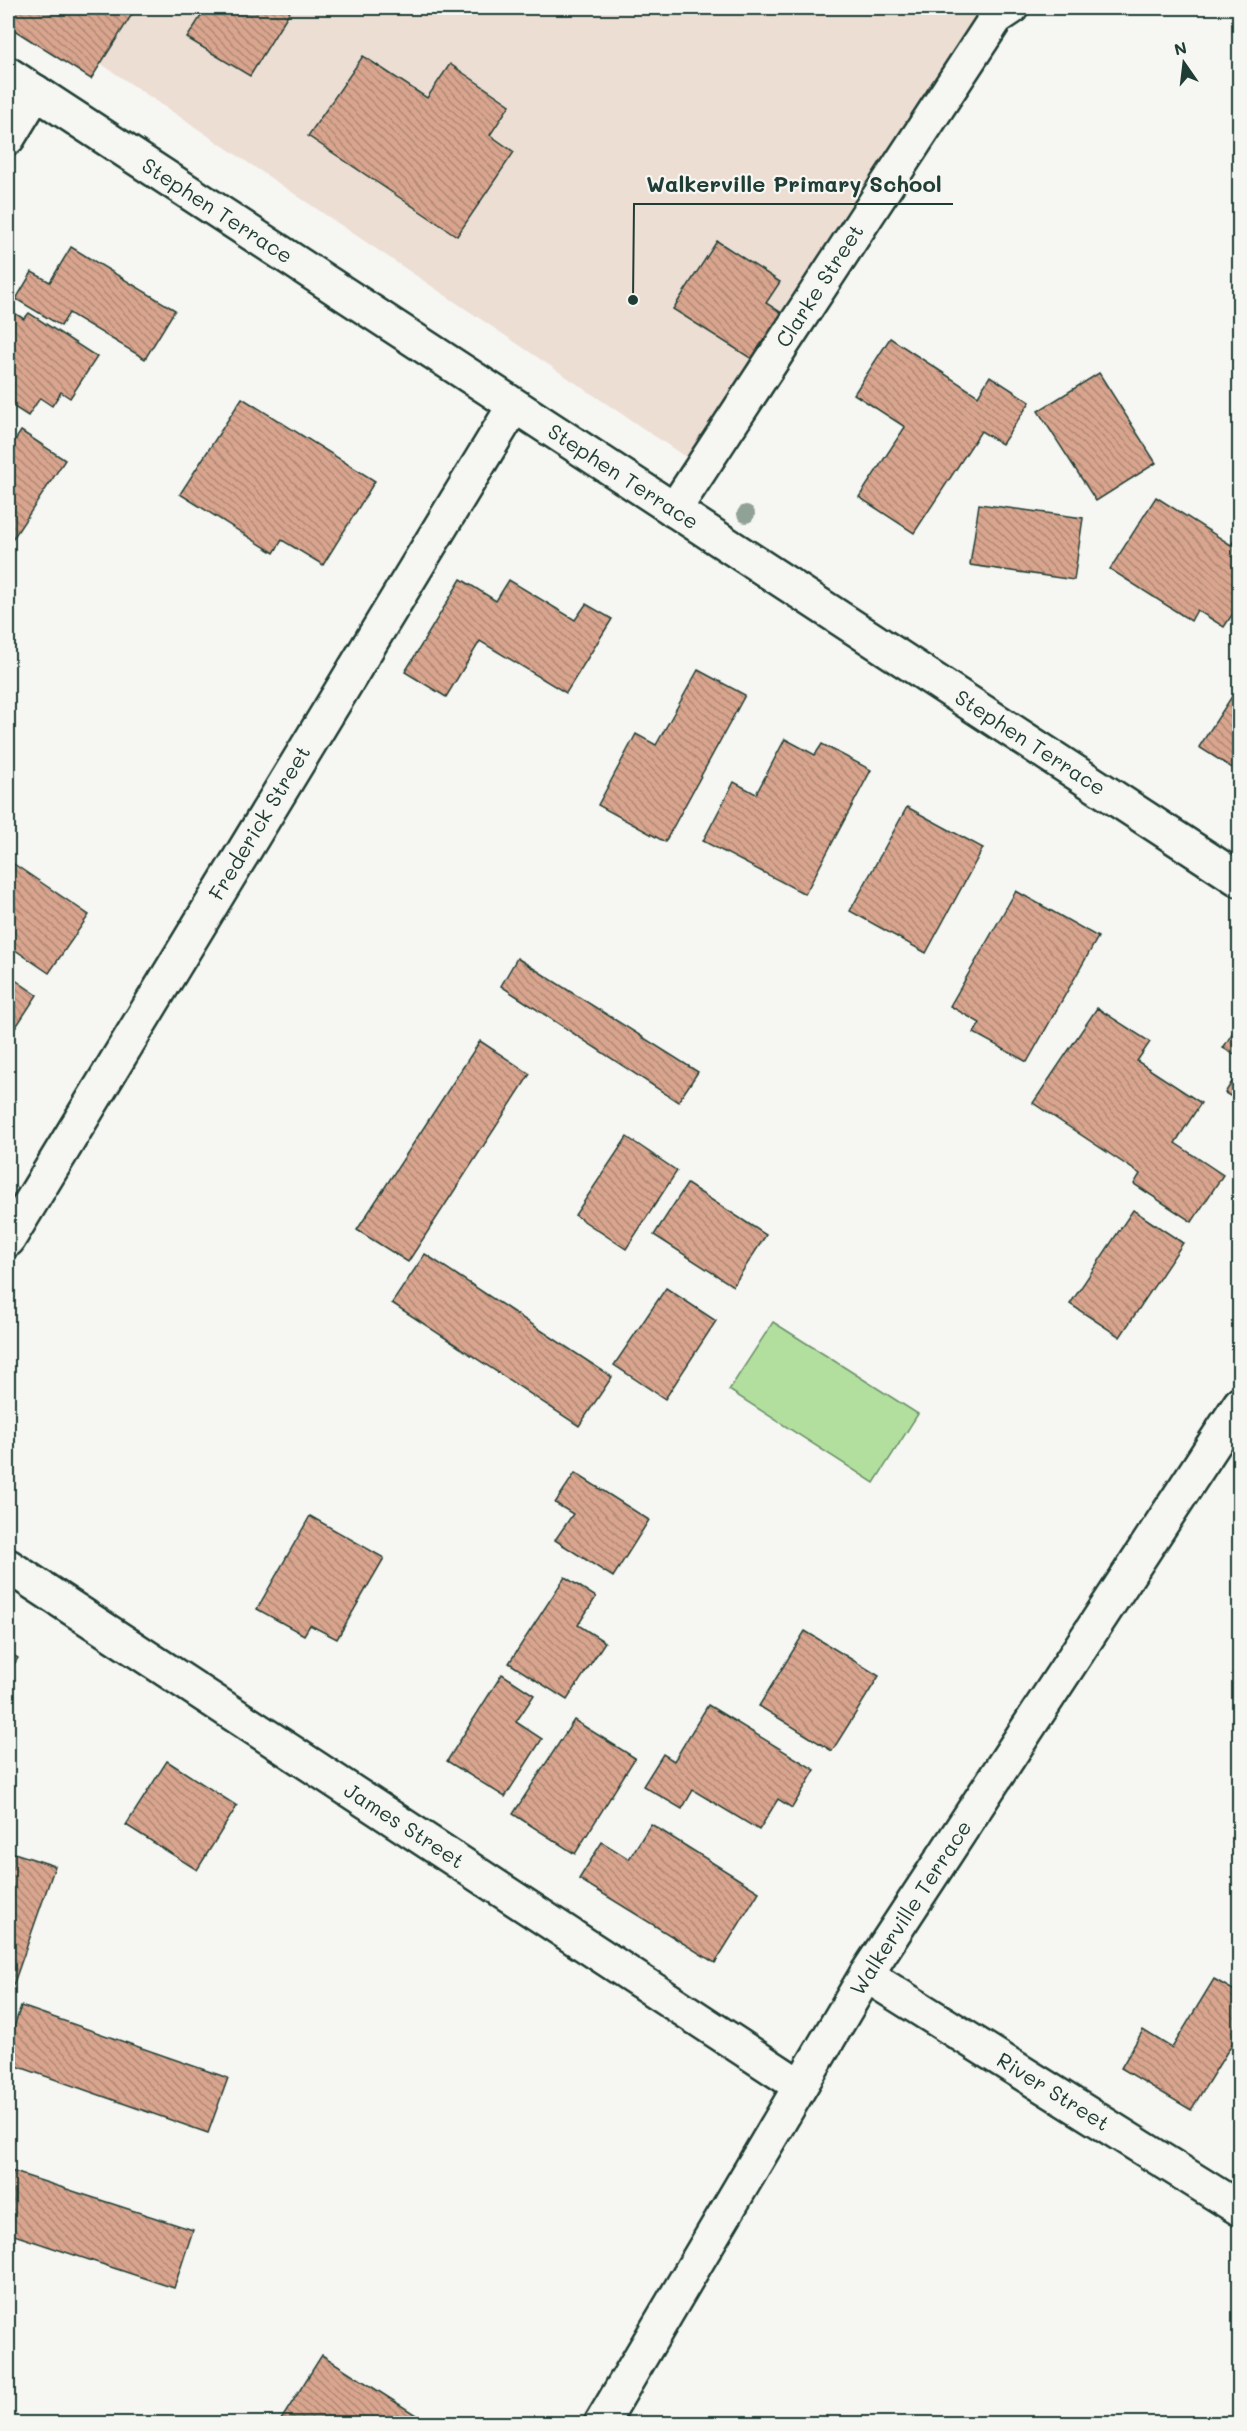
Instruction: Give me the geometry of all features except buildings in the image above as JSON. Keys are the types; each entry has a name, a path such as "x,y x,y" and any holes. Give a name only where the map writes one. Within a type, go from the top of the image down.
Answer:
{"street":[{"name":"Clarke Street","path":"674,510 996,18 1011,8"},
{"name":"Stephen Terrace","path":"8,74 1239,880"},
{"path":"8,138 36,92"},
{"name":"Frederick Street","path":"8,1240 514,405"},
{"name":"Walkerville Terrace","path":"601,2424 866,1975 1239,1404"},
{"name":"James Street","path":"8,1566 800,2086"},
{"name":"River Street","path":"866,1975 1239,2210"}],"shaded area":[{"path":"18,8 1022,8 696,464"}],"green space":[{"path":"773,1322 918,1414 874,1483 729,1390"}],"place":[{"name":"Walkerville Primary School","path":"633,300"}]}
